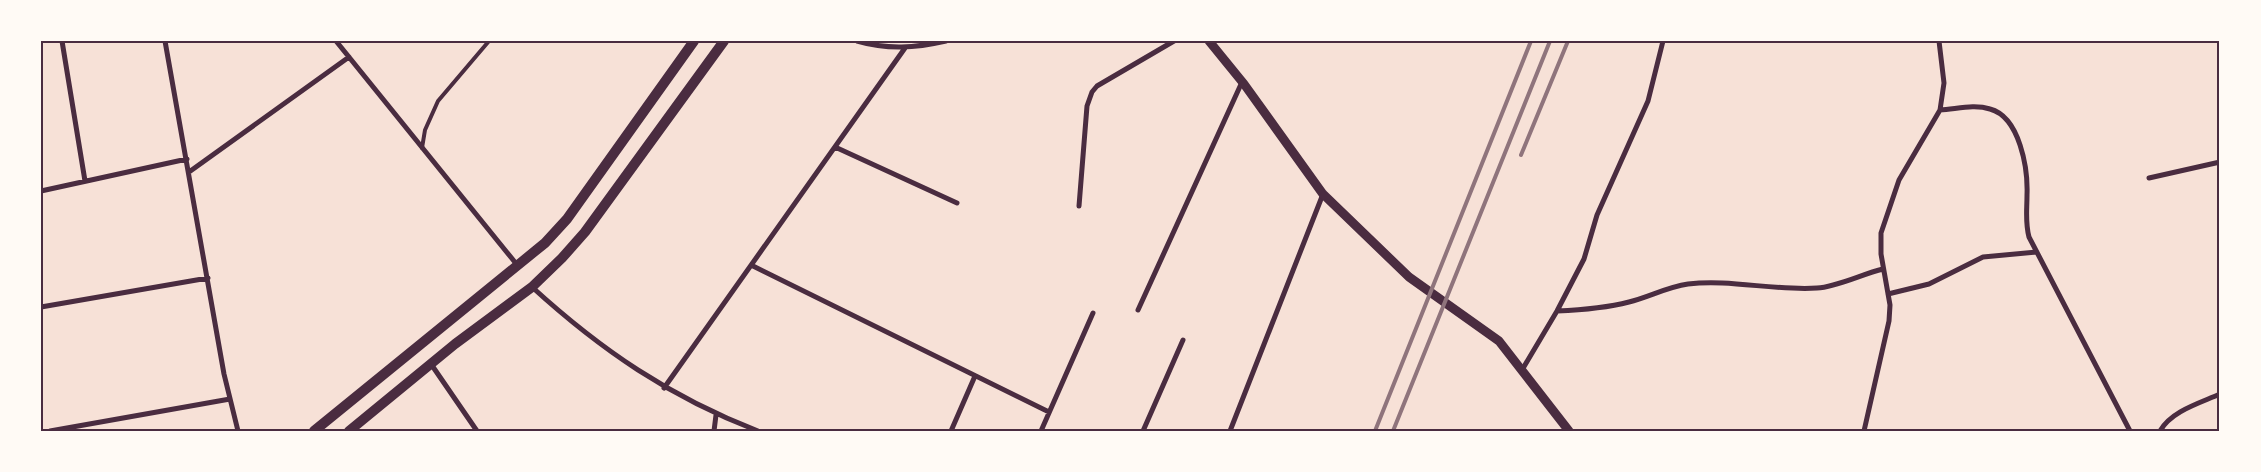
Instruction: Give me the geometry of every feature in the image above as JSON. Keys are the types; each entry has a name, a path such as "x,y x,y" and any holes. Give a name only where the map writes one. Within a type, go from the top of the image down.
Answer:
{"main road":[{"path":"314,431 518,267 545,243 567,219 694,41"},
{"path":"349,431 431,364 532,287 562,258 584,232 724,41"}],"street":[{"path":"62,41 85,182"},
{"path":"165,41 230,399 238,431"},
{"path":"336,41 518,267"},
{"path":"857,41 887,48 905,48 946,41"},
{"path":"1079,206 1087,106 1092,92 1106,81 1174,41"},
{"path":"1209,41 1242,82 1323,194 1409,278 1499,341 1569,431"},
{"path":"1522,370 1584,259 1598,215 1648,101 1663,41"},
{"path":"1864,431 1889,321 1881,233 1899,180 1940,110 1944,83 1939,41"},
{"path":"664,388 905,48"},
{"path":"189,172 349,57"},
{"path":"1138,310 1242,82"},
{"path":"1940,110 1980,107 1990,109 2005,116 2013,128 2026,170 2025,222 2036,252 2130,431"},
{"path":"834,147 958,203"},
{"path":"41,191 187,159"},
{"path":"2149,178 2220,162"},
{"path":"1230,431 1323,194"},
{"path":"1888,294 1929,284 1983,257 2036,252"},
{"path":"751,265 1049,412"},
{"path":"1557,310 1580,310 1629,302 1687,284 1791,289 1831,287 1859,275 1883,270"},
{"path":"41,307 208,278"},
{"path":"532,287 561,313 619,359 664,388 716,415 758,431"},
{"path":"1041,431 1093,313"},
{"path":"1143,431 1183,340"},
{"path":"431,364 477,431"},
{"path":"951,431 975,376"},
{"path":"2160,431 2164,424 2173,416 2220,394"},
{"path":"50,431 230,399"},
{"path":"714,431 716,415"}],"lane":[{"path":"422,150 430,114 438,101 489,41"}],"railway":[{"path":"1375,431 1531,41"},
{"path":"1393,431 1550,41"},
{"path":"1521,155 1568,41"}]}
